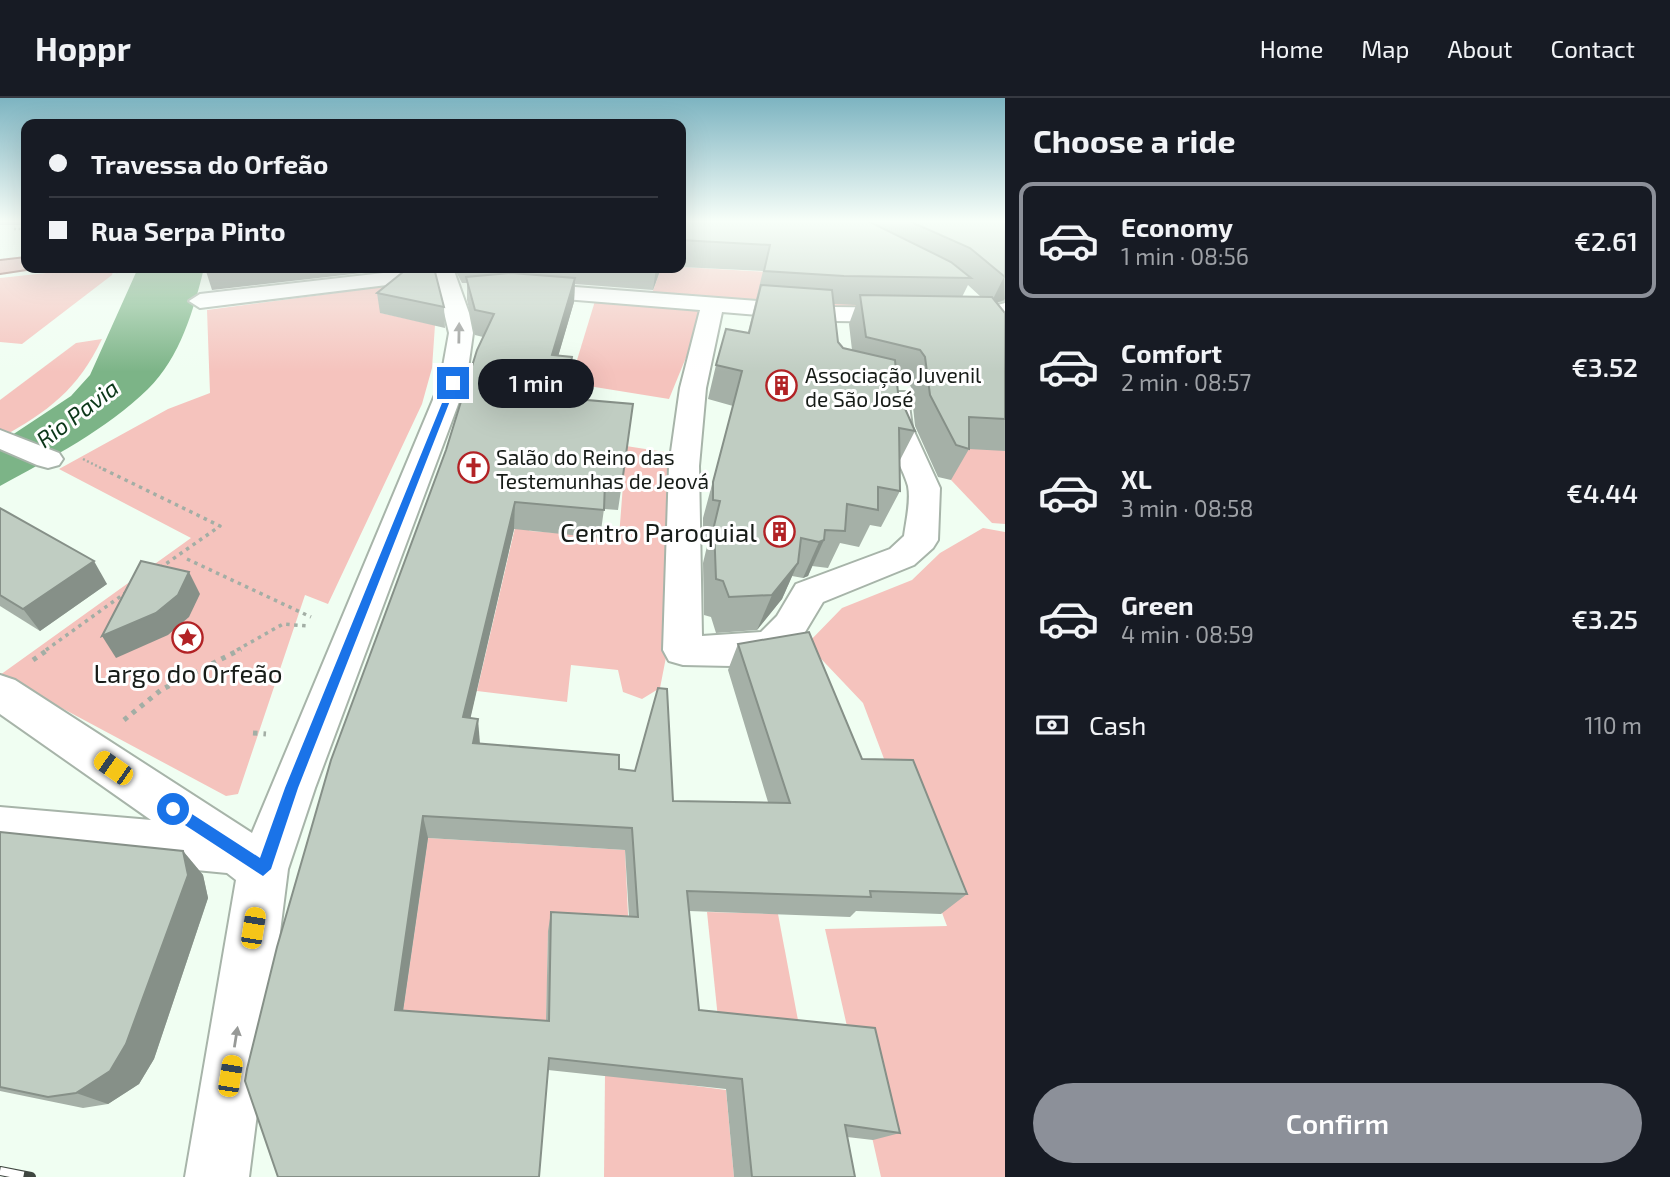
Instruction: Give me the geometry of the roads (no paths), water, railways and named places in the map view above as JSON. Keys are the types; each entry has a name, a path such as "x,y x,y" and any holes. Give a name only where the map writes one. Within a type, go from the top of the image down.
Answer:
{"street":[{"path":"200,301 453,281 460,333 453,383 292,788 248,860 217,1177"},
{"path":"499,289 712,307 835,326 995,319"},
{"path":"957,291 995,319"},
{"path":"712,307 693,388 684,466 683,650 727,652 774,643 800,613 810,593 902,556 921,540 924,488 898,427 894,387 867,381"},
{"path":"2,440 48,459"},
{"path":"11,680 93,754 248,860"},
{"path":"0,829 248,860"}],"water":[{"name":"Rio Pavia","path":"136,273 203,273 196,300 177,348 169,363 148,389 114,418 0,486 0,443 71,396 90,375"}],"railway":[{"path":"0,1171 31,1177"}],"place":[{"name":"Associação Juvenil de São José","path":"782,386"},
{"name":"Salão do Reino das Testemunhas de Jeová","path":"473,468"},
{"name":"Centro Paroquial","path":"780,531"},
{"name":"Largo do Orfeão","path":"188,637"}]}
